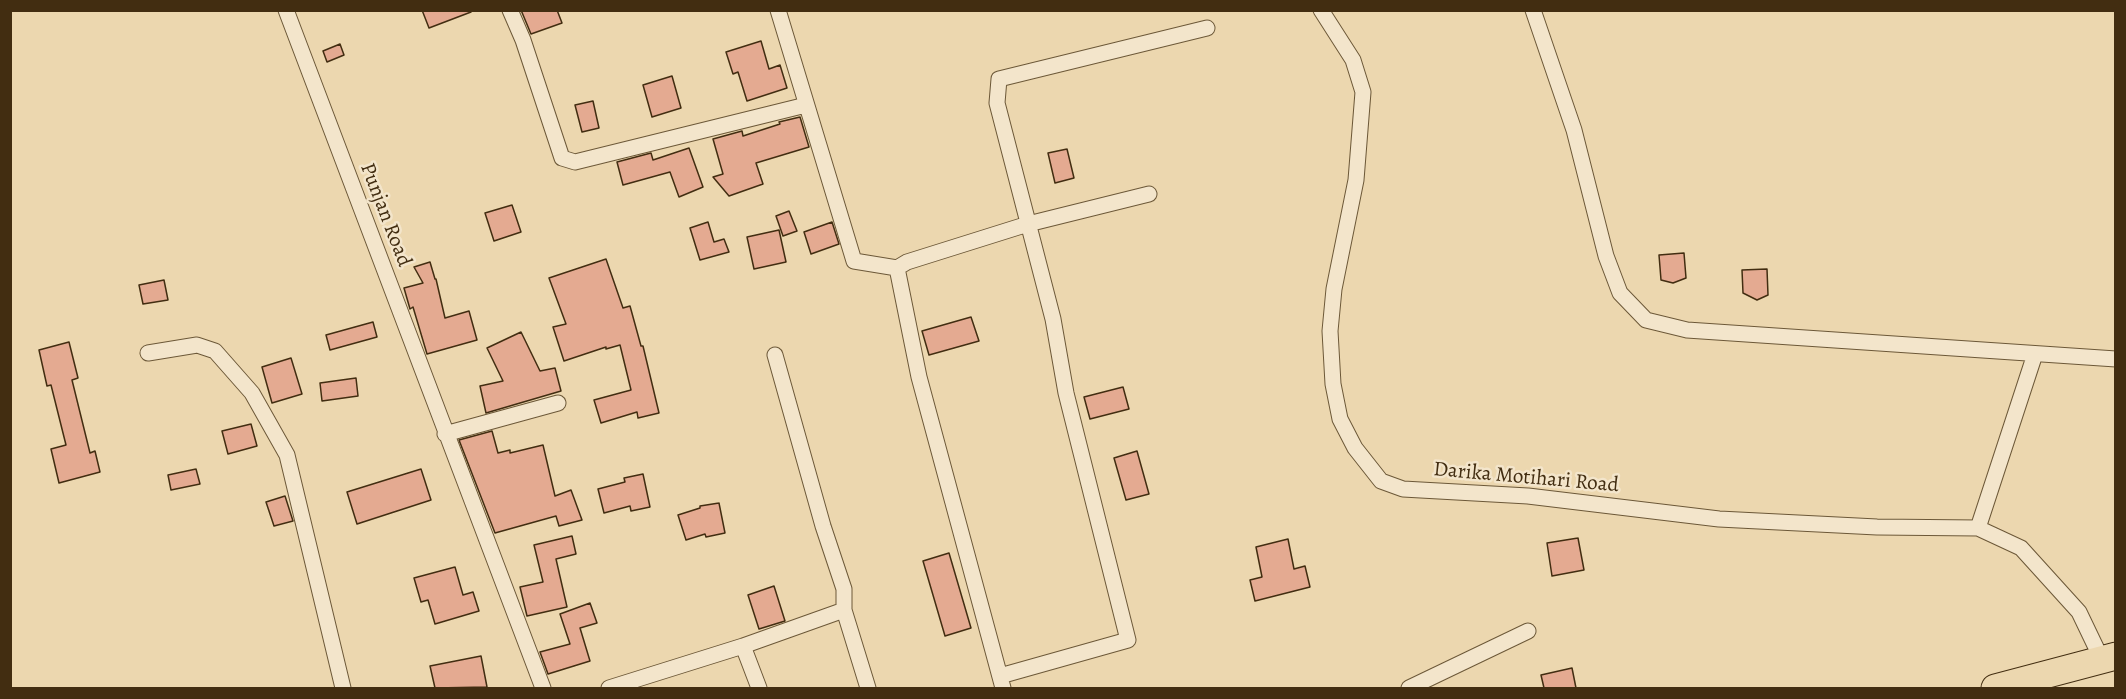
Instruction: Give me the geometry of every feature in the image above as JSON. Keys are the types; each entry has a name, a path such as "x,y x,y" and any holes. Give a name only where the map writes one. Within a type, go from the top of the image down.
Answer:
{"highway":[{"path":"1995,688 2108,658"}],"street":[{"name":"Punjan Road","path":"286,10 543,688"},
{"path":"510,10 523,40 562,158 575,162 806,105"},
{"path":"778,10 854,261 897,268 907,262 1028,224 1149,194"},
{"name":"Darika Motihari Road","path":"1321,10 1353,60 1363,92 1356,180 1334,289 1330,331 1333,384 1340,419 1354,448 1381,481 1403,489 1528,496 1719,519 1877,527 1980,522 2021,548 2079,612 2108,658"},
{"path":"1533,10 1574,130 1606,256 1620,293 1646,320 1688,330 2115,359"},
{"path":"897,268 919,377 1001,682 1128,640 1066,393 1053,319 997,104 999,79 1207,28"},
{"path":"148,353 197,345 215,351 252,393 287,455 343,688"},
{"path":"1980,522 2035,354"},
{"path":"775,355 823,526 844,589 844,610 868,688"},
{"path":"445,434 558,403"},
{"path":"609,688 743,646 844,610"},
{"path":"1409,688 1527,631"},
{"path":"743,646 759,688"}],"building":[{"path":"422,10 471,10 471,12 429,28"},
{"path":"521,10 557,10 562,23 531,34"},
{"path":"761,41 769,69 780,65 787,88 747,101 738,72 733,74 726,52"},
{"path":"340,44 344,55 327,62 323,51"},
{"path":"672,76 681,108 652,117 643,85"},
{"path":"593,101 599,128 582,132 575,105"},
{"path":"800,117 809,147 756,163 763,184 729,196 713,177 723,174 713,139 742,131 743,136 780,124 779,122"},
{"path":"689,148 703,187 679,197 670,172 623,185 617,162 651,153 653,160"},
{"path":"1067,149 1074,178 1055,183 1048,153"},
{"path":"512,205 521,232 494,241 485,213"},
{"path":"789,211 797,231 783,236 776,216"},
{"path":"708,222 714,242 724,239 729,252 700,260 690,228"},
{"path":"832,222 839,244 811,254 804,232"},
{"path":"779,230 786,262 754,269 747,237"},
{"path":"1684,253 1686,278 1673,283 1661,280 1659,255"},
{"path":"606,259 623,308 630,306 641,346 643,346 659,413 638,418 637,412 601,423 594,400 631,390 620,345 606,349 606,347 564,361 553,327 566,324 549,278"},
{"path":"430,262 445,318 469,311 477,340 427,354 413,307 410,309 404,288 423,283 414,267"},
{"path":"1767,269 1768,295 1757,300 1743,293 1742,270"},
{"path":"164,280 168,300 143,304 139,285"},
{"path":"971,317 979,341 929,355 922,331"},
{"path":"373,322 377,337 330,350 326,335"},
{"path":"521,332 540,371 555,368 561,391 486,413 480,386 503,381 487,348"},
{"path":"69,342 78,378 72,380 90,453 95,451 100,472 59,483 51,449 66,445 51,385 47,386 39,350"},
{"path":"291,358 302,394 272,403 262,367"},
{"path":"356,378 358,396 322,401 320,383"},
{"path":"1123,387 1129,409 1090,419 1084,397"},
{"path":"251,424 257,446 228,454 222,431"},
{"path":"492,431 498,453 510,450 510,453 543,445 555,496 571,490 582,520 559,526 556,516 495,533 459,440"},
{"path":"1137,451 1149,494 1126,500 1114,458"},
{"path":"196,469 200,484 171,490 168,475"},
{"path":"421,469 431,500 357,524 347,492"},
{"path":"643,474 650,507 631,511 630,506 604,513 598,489 625,482 624,478"},
{"path":"285,496 293,521 274,526 266,502"},
{"path":"719,503 725,533 706,537 705,534 686,540 678,515 700,508 700,506"},
{"path":"572,536 576,554 556,559 567,607 527,616 520,587 543,582 534,545"},
{"path":"1578,538 1584,570 1552,576 1547,543"},
{"path":"1288,539 1294,569 1305,566 1310,587 1255,601 1250,580 1262,577 1256,547"},
{"path":"949,553 971,628 945,636 923,561"},
{"path":"455,567 463,595 473,592 479,611 435,624 428,600 421,602 414,578"},
{"path":"774,586 785,621 759,629 748,595"},
{"path":"590,603 597,623 580,628 590,661 548,674 540,652 570,644 560,614"},
{"path":"481,656 487,687 435,688 430,666"},
{"path":"1572,668 1576,688 1544,688 1541,675"}]}
